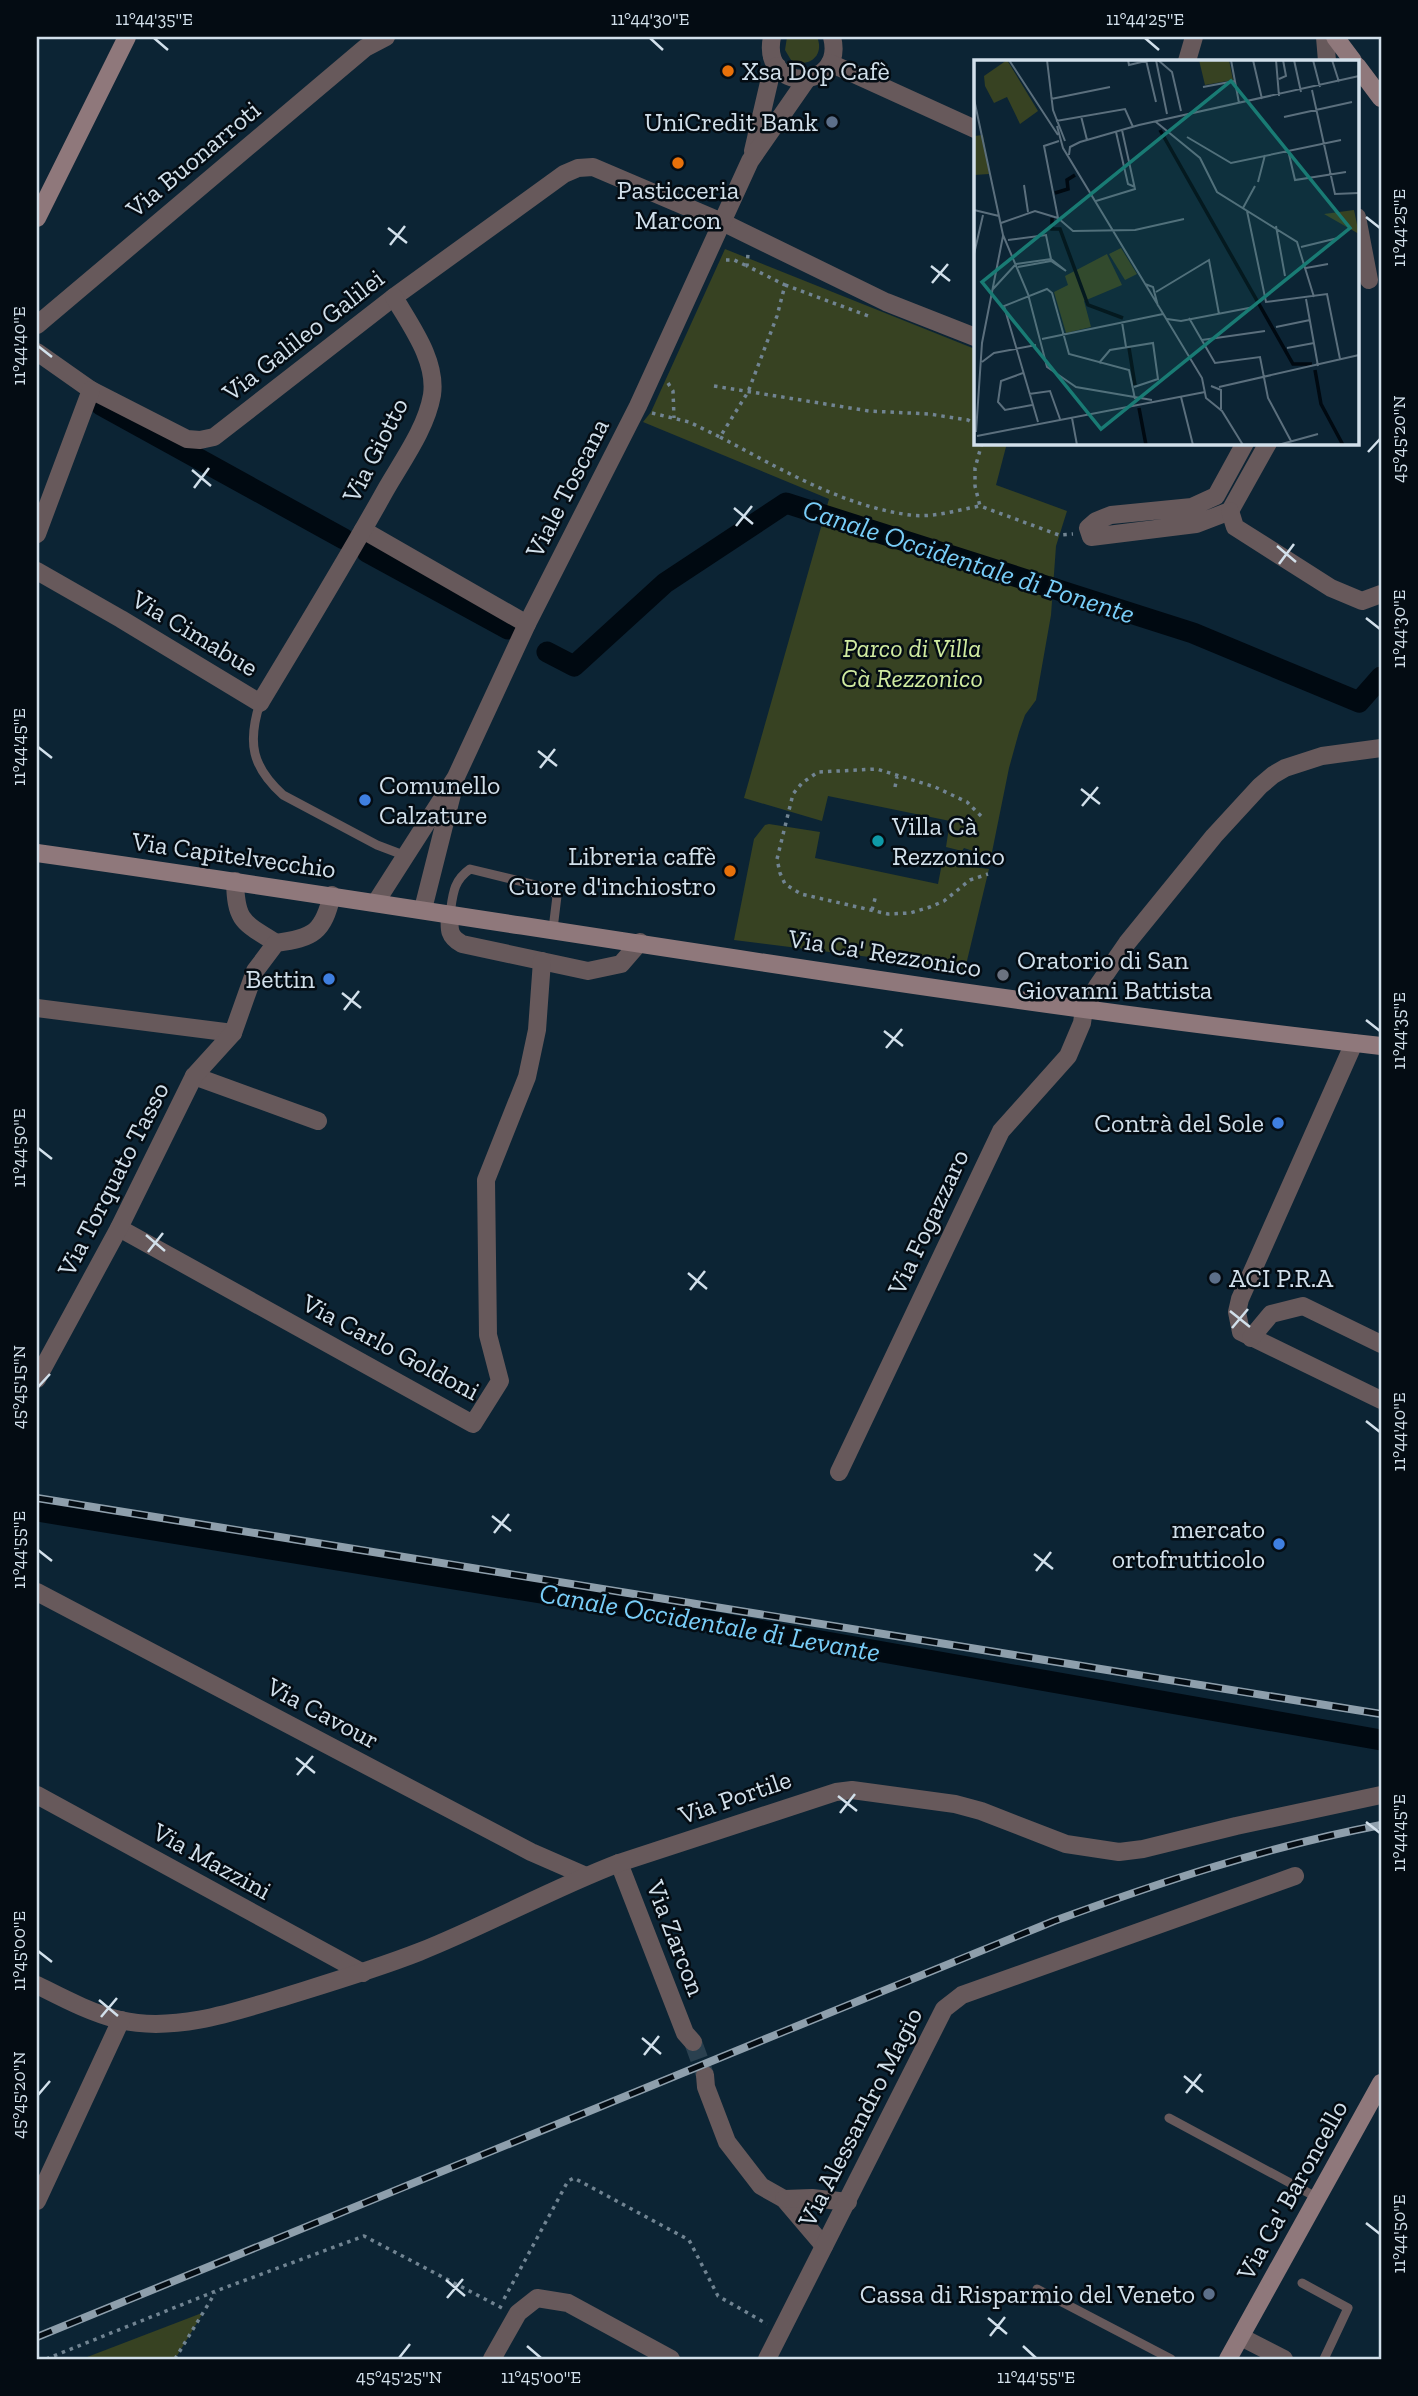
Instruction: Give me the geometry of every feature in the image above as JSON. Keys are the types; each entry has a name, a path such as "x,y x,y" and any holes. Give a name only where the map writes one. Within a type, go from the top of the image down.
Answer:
{"main road":[{"path":"37,218 127,37"},
{"path":"1335,37 1352,60"},
{"path":"1358,67 1381,98"},
{"name":"Via Capitelvecchio","path":"37,853 423,909"},
{"name":"Via Ca' Rezzonico","path":"423,909 1084,1009 1381,1046"},
{"name":"Via Ca' Baroncello","path":"1228,2359 1381,2083"}],"street":[{"name":"Via Buonarroti","path":"37,326 365,48 386,37"},
{"path":"772,37 772,57 777,66 788,76 807,79"},
{"path":"750,161 807,79 825,70 830,63 834,52 832,37"},
{"path":"1187,60 1194,37"},
{"path":"1325,37 1327,60"},
{"path":"830,63 974,129"},
{"path":"750,161 770,78 777,66"},
{"name":"Viale Toscana","path":"376,902 456,777 527,624 638,406 750,161"},
{"name":"Via Galileo Galilei","path":"37,352 91,390 187,439 214,437 394,297 564,174 593,166 722,222 886,302 974,337"},
{"path":"1358,224 1366,283"},
{"name":"Via Giotto","path":"394,297 431,369 432,394 422,426 363,530 527,624"},
{"path":"37,534 91,390"},
{"path":"1244,444 1216,496 1192,507 1111,515 1096,521 1088,528 1091,537 1196,524 1230,511 1267,444"},
{"path":"1216,496 1230,511 1234,527 1331,588 1362,601 1381,594"},
{"name":"Via Cimabue","path":"37,571 260,703 363,530"},
{"name":"Via Fogazzaro","path":"839,1472 1001,1131 1068,1056 1082,1023 1084,1009 1127,943 1214,836 1260,786 1284,768 1309,760 1381,748"},
{"name":"Viale Toscana","path":"423,909 456,777"},
{"path":"235,881 237,912 245,922 276,943 313,934 322,926 332,895"},
{"path":"450,914 449,932 452,938 462,944 588,971 621,964 640,942"},
{"name":"Via Torquato Tasso","path":"37,1379 119,1228 194,1076 233,1033 255,971 276,943"},
{"name":"Via Carlo Goldoni","path":"119,1228 473,1424 500,1381 488,1335 486,1180 527,1077 537,1030 542,961"},
{"path":"39,1012 233,1033"},
{"path":"1354,1043 1240,1299 1237,1321 1241,1332 1251,1338 1381,1400"},
{"name":"Via Torquato Tasso","path":"194,1076 318,1121"},
{"path":"1251,1338 1271,1314 1303,1306 1381,1344"},
{"name":"Via Cavour","path":"37,1592 531,1852 586,1876"},
{"name":"Via Portile","path":"37,1985 74,2003 121,2020 169,2024 242,2010 363,1973 420,1951 619,1863 835,1792 852,1790 955,1804 981,1811 1066,1844 1119,1852 1143,1849 1381,1795"},
{"name":"Via Mazzini","path":"37,1795 363,1973"},
{"name":"Via Zarcon","path":"619,1863 688,2040"},
{"name":"Via Alessandro Magio","path":"767,2359 944,2009 962,1994 1295,1876"},
{"path":"37,2201 121,2020"},
{"path":"703,2080 727,2142 761,2186 784,2199 824,2246"},
{"path":"784,2199 812,2198 848,2202"},
{"path":"492,2359 516,2317 537,2298 568,2303 671,2359"},
{"path":"1241,2337 1284,2359"}],"lane":[{"path":"260,703 253,723 253,745 257,763 272,785 284,795 365,839 406,856"},
{"path":"450,914 453,888 470,869 548,888 557,896 553,929"},
{"path":"1169,2118 1318,2198"},
{"path":"1302,2283 1348,2308 1324,2359"},
{"path":"1037,2289 1171,2359"}],"path":[{"path":"720,437 748,392 777,316 785,285 747,266 748,251"},
{"path":"714,386 869,411 929,414 968,420 974,423"},
{"path":"638,406 689,422 810,484 876,507 911,515 941,514 980,506 1059,536 1089,533"},
{"path":"980,506 975,485 975,468 982,444"},
{"path":"981,816 967,802 935,787 877,769 818,772 802,783 793,794 777,859 785,884 801,894 888,914 910,913 930,907 944,901 970,880 988,874"},
{"path":"895,787 897,777"},
{"path":"872,910 876,895"},
{"path":"500,2307 568,2181 574,2178 689,2240 718,2296 781,2332"},
{"path":"46,2359 364,2236 516,2317"},
{"path":"175,2359 216,2291"}],"green space":[{"path":"787,37 817,37 817,55 804,63 791,60 785,50"},
{"name":"Parco di Villa Cà Rezzonico","path":"725,249 974,349 974,444 1007,444 996,485 1067,511 1056,546 1051,615 1036,700 1025,715 1019,732 991,857 964,848 962,851 946,847 950,821 828,796 822,821 744,798 829,499 643,422 651,412"},
{"path":"765,825 820,832 815,858 938,884 943,858 959,862 959,865 989,869 965,969 734,940 754,839"},
{"path":"202,2313 175,2359 82,2359"}],"waterway":[{"name":"Canale Occidentale di Ponente","path":"101,405 344,539"},
{"name":"Canale Occidentale di Ponente","path":"547,652 574,666 665,583 786,503 1193,633 1359,702 1381,677"},
{"name":"Canale Occidentale di Ponente","path":"367,552 508,629"},
{"name":"Canale Occidentale di Levante","path":"37,1511 657,1612 1381,1740"}],"tunnel":[{"path":"693,2042 705,2075"}],"railway":[{"path":"37,1498 1381,1714"},
{"path":"37,2337 1054,1921 1216,1866 1298,1843 1381,1825"}],"place":[{"name":"Xsa Dop Cafè","path":"728,71"},
{"name":"UniCredit Bank","path":"832,122"},
{"name":"Pasticceria Marcon","path":"678,163"},
{"name":"Comunello Calzature","path":"365,800"},
{"name":"Villa Cà Rezzonico","path":"878,841"},
{"name":"Libreria caffè Cuore d'inchiostro","path":"730,871"},
{"name":"Oratorio di San Giovanni Battista","path":"1003,975"},
{"name":"Bettin","path":"329,979"},
{"name":"Contrà del Sole","path":"1278,1123"},
{"name":"ACI P.R.A","path":"1215,1278"},
{"name":"mercato ortofrutticolo","path":"1279,1544"},
{"name":"Cassa di Risparmio del Veneto","path":"1209,2294"}]}
